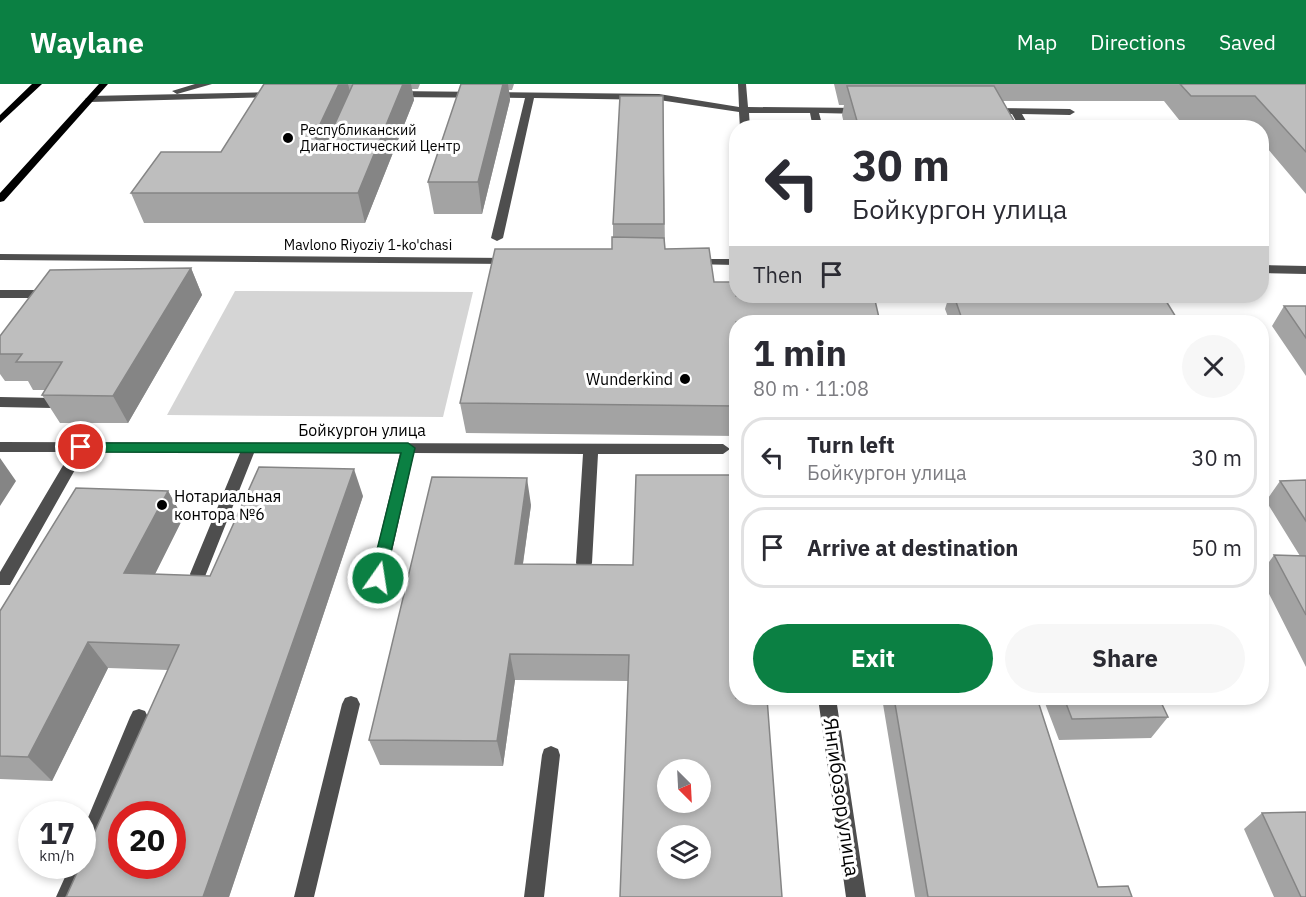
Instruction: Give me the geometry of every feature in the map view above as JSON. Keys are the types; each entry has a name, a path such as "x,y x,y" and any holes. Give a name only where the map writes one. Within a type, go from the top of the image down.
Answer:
{"main road":[{"path":"0,120 37,84"},
{"path":"0,199 104,84"}],"street":[{"path":"151,98 207,84"},
{"path":"742,84 744,120"},
{"path":"384,94 659,97 742,110 873,111"},
{"path":"90,99 291,95"},
{"path":"497,238 530,96"},
{"path":"814,111 816,120"},
{"path":"980,111 1070,112"},
{"path":"1016,112 1020,120"},
{"name":"Mavlono Riyoziy 1-ko'chasi","path":"0,257 523,261"},
{"path":"677,262 729,262"},
{"path":"1269,269 1306,270"},
{"path":"0,294 54,294"},
{"path":"0,402 52,403"},
{"name":"Бойкургон улица","path":"0,447 723,449"},
{"path":"4,580 81,447"},
{"path":"198,574 249,448"},
{"path":"378,578 408,448"},
{"path":"584,563 591,448"},
{"path":"304,897 351,704"},
{"name":"Янгибозор улица","path":"828,705 856,897"},
{"path":"96,823 139,717"},
{"path":"534,897 551,755"},
{"path":"67,897 75,879"}],"shaded area":[{"path":"235,291 473,292 443,417 167,415"}],"building":[{"path":"264,84 339,84 314,137 322,143 328,139 353,84 403,84 358,193 131,193 161,152 221,152"},
{"path":"461,84 503,84 478,182 428,182"},
{"path":"1180,84 1306,84 1306,152 1255,96 1191,96"},
{"path":"847,86 994,86 1013,120 857,120"},
{"path":"620,96 663,96 664,224 613,224"},
{"path":"612,237 664,238 665,249 709,248 714,282 729,282 729,303 876,303 878,315 729,315 729,406 460,403 495,249 612,249"},
{"path":"191,268 113,396 42,395 62,362 16,362 22,354 0,354 0,336 50,270"},
{"path":"956,303 1167,303 1175,315 961,315"},
{"path":"1284,306 1306,306 1306,338"},
{"path":"259,467 354,469 203,897 66,897 74,879 96,879 96,829 108,802 108,879 186,879 186,801 109,801 179,645 88,642 28,757 0,756 0,611 76,488 168,491 124,573 210,576"},
{"path":"636,475 729,475 729,705 768,705 782,897 620,897 629,655 510,654 497,741 369,740 432,477 527,478 515,564 633,565"},
{"path":"1306,480 1306,521 1280,481"},
{"path":"1274,555 1306,556 1306,615"},
{"path":"895,705 1039,705 1098,887 1128,886 1132,897 928,897"},
{"path":"1067,705 1162,705 1168,717 1072,719"},
{"path":"1306,812 1306,897 1301,897 1262,813"}],"place":[{"name":"Республиканский Диагностический Центр","path":"288,138"},
{"name":"Wunderkind","path":"685,379"},
{"name":"Нотариальная контора №6","path":"162,505"}],"route":[{"path":"81,447 408,448 378,578"}]}
